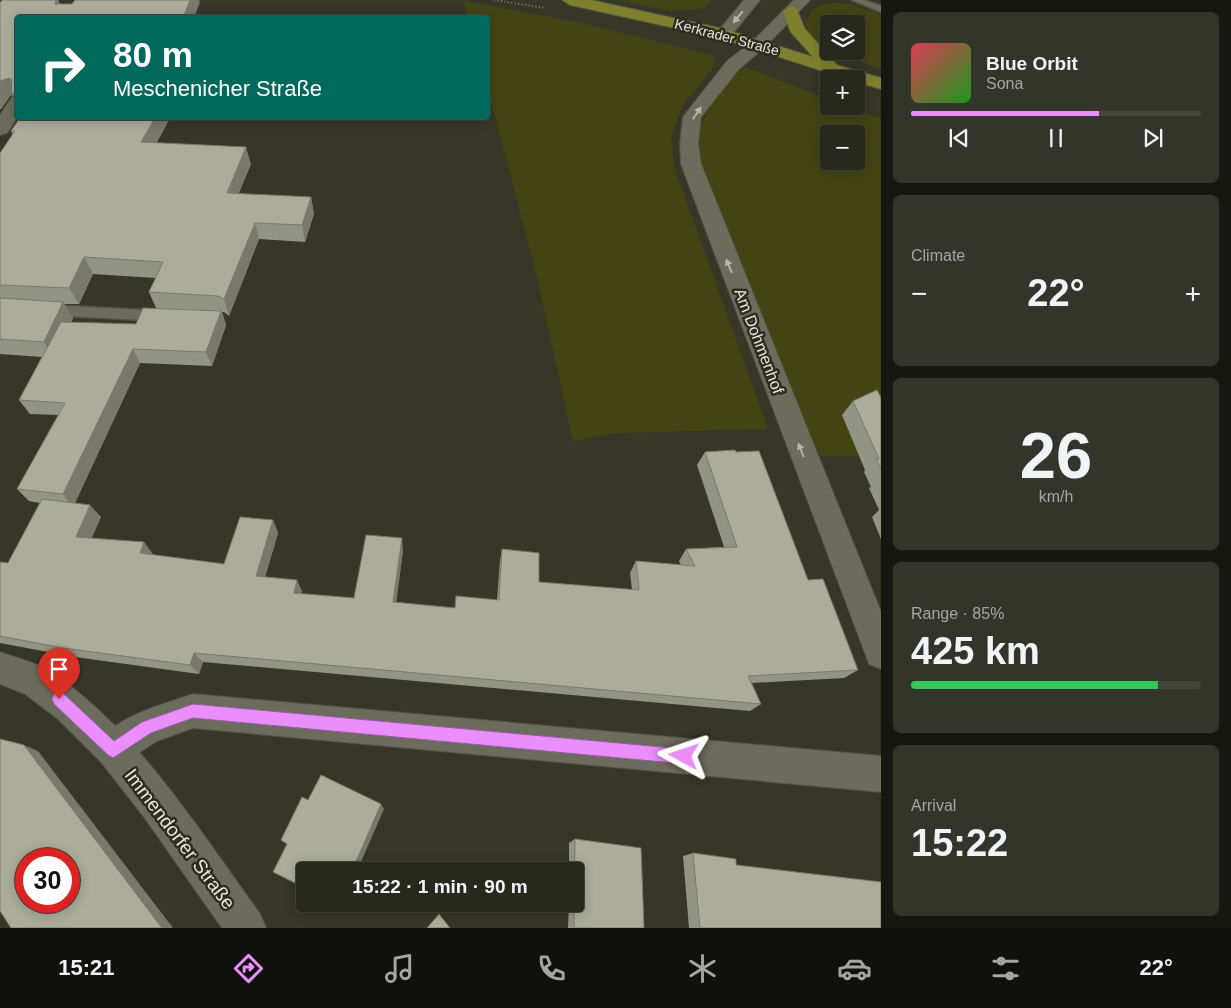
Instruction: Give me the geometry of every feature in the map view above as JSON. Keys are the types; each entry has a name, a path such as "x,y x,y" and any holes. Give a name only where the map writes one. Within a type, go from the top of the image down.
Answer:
{"main road":[{"name":"Kerkrader Straße","path":"570,0 724,34 881,84"},
{"path":"798,3 798,31 807,43 834,69"}],"street":[{"path":"724,34 752,0"},
{"name":"Am Dohmenhof","path":"798,3 758,44 734,65 692,117 689,144 691,164 881,653"},
{"path":"0,129 15,106"},
{"name":"Immendorfer Straße","path":"0,668 36,682 70,707 113,750 157,804 246,928"},
{"path":"113,750 147,727 193,711 881,774"}],"lane":[{"path":"856,0 881,9"},
{"path":"29,309 175,317"}],"shaded area":[{"path":"615,0 712,0 705,8 670,11"},
{"path":"464,1 573,21 715,56 716,64 683,105 671,136 674,166 768,429 617,433 573,441 536,273 490,98 490,15 468,15"},
{"path":"827,4 849,4 881,14 881,69 856,60 865,60 865,15 820,15 820,44 808,32 806,23 808,17 814,9"},
{"path":"742,66 820,96 820,115 865,115 865,113 881,119 881,456 820,456 706,189 699,157 699,134 707,113 720,93"}],"building":[{"path":"2,0 56,0 55,4 72,4 75,0 190,0 184,15 15,15 15,93 11,93 12,80 9,78 0,82"},
{"path":"19,120 154,120 141,142 246,147 227,193 311,197 302,225 255,223 224,299 218,296 149,292 163,262 84,257 69,288 0,285 0,153 15,131 11,131"},
{"path":"0,298 63,302 44,342 0,339"},
{"path":"143,308 221,311 206,352 133,349 63,494 17,489 65,403 19,400 61,322 136,324"},
{"path":"877,390 881,398 881,469 876,459 879,459 853,401"},
{"path":"735,450 736,452 759,451 808,580 823,579 858,670 748,676 761,704 194,653 190,665 63,648 0,636 0,562 8,563 42,499 90,505 76,537 144,542 140,553 224,564 240,517 273,520 256,576 297,580 294,593 354,598 366,535 402,538 393,602 455,608 456,596 499,600 502,549 539,553 539,582 639,590 636,561 695,566 686,549 737,547 705,452"},
{"path":"0,739 24,745 162,928 11,928 0,911"},
{"path":"321,775 381,804 356,862 296,862 296,884 273,872 287,844 281,840 302,797 308,800"},
{"path":"575,839 641,848 644,928 574,928 574,912 584,912 584,862 575,862"},
{"path":"693,853 736,859 736,865 881,882 881,928 700,928"},
{"path":"439,914 450,928 427,928"}],"route":[{"path":"59,699 70,707 113,750 147,727 193,711 684,756"}]}
